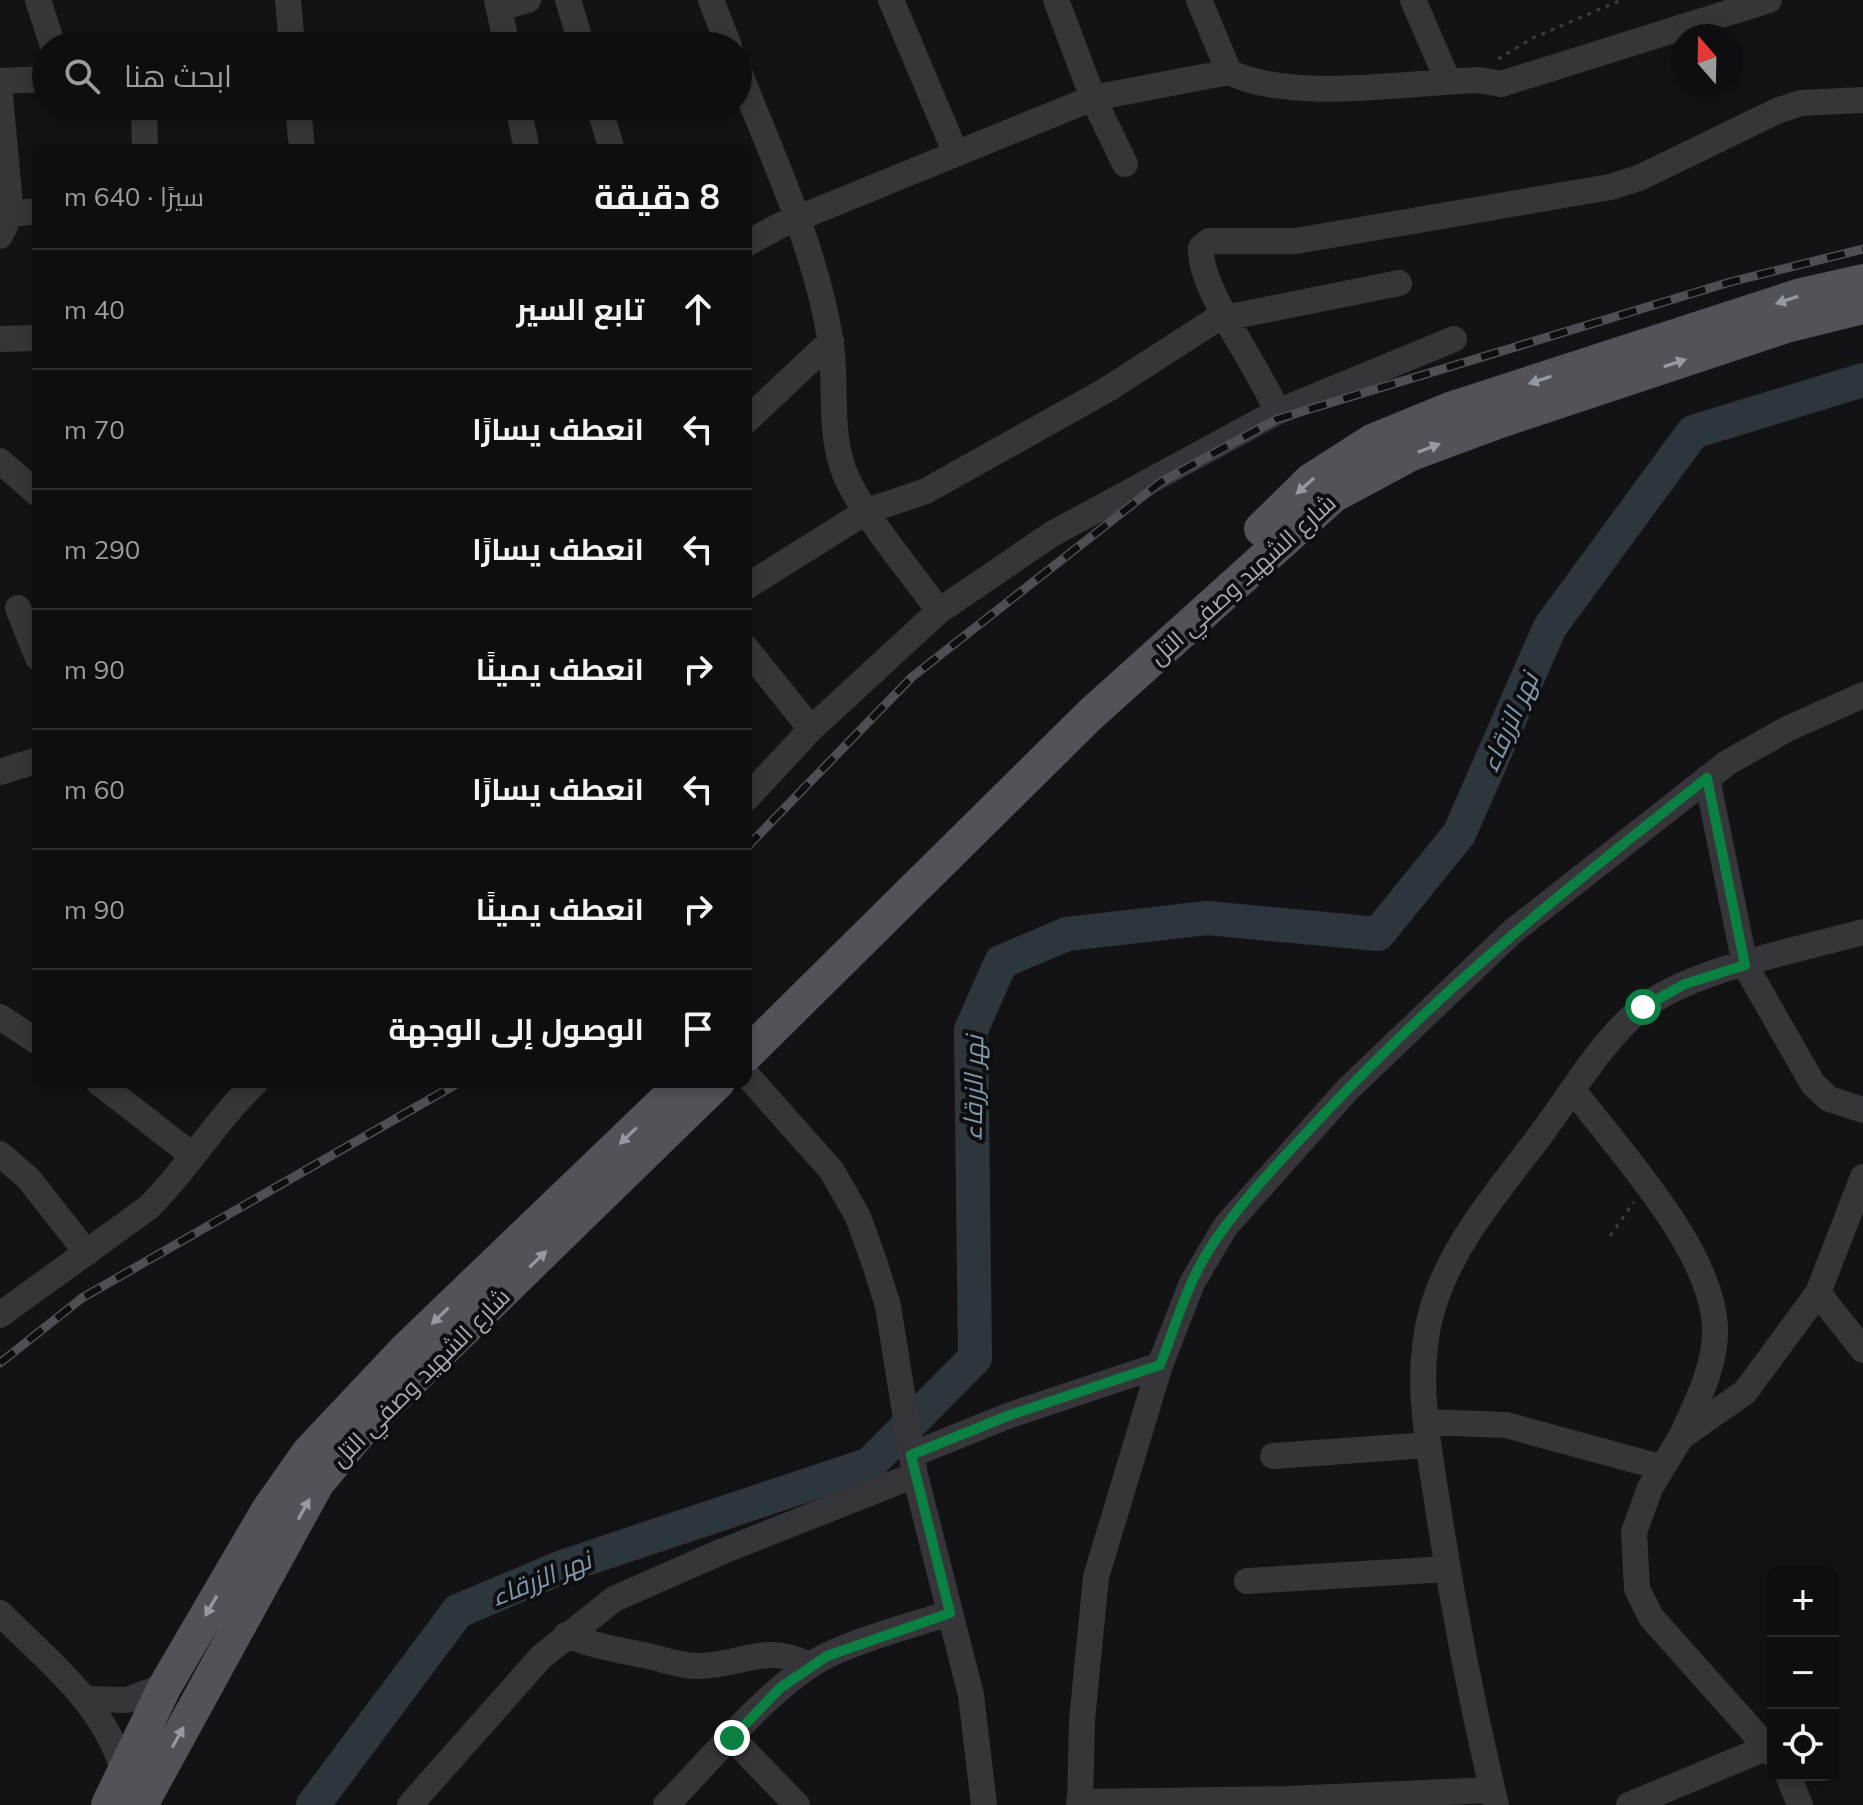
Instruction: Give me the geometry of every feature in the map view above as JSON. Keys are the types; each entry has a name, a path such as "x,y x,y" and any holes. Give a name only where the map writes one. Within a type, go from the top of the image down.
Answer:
{"main road":[{"name":"شارع الشهيد وصفي التل","path":"752,1049 1079,726 1378,454 1450,409 1801,295 1863,281"},
{"name":"شارع الشهيد وصفي التل","path":"752,1017 1311,480 1378,454 1515,416 1786,326 1863,307"},
{"name":"شارع الشهيد وصفي التل","path":"141,1805 308,1453 350,1405 678,1088"},
{"name":"شارع الشهيد وصفي التل","path":"108,1805 165,1686 317,1484 365,1426 712,1088"}],"street":[{"path":"38,0 48,32"},
{"path":"288,0 291,32"},
{"path":"504,32 498,4 528,0"},
{"path":"568,0 578,32"},
{"path":"711,0 724,32"},
{"path":"891,0 956,154"},
{"path":"1056,0 1093,98 1125,164"},
{"path":"1199,0 1229,72"},
{"path":"1413,0 1448,81"},
{"path":"752,241 796,219 1093,98 1229,72 1248,81 1295,89 1480,80 1501,84 1523,80 1769,0"},
{"path":"0,81 32,80"},
{"path":"0,96 5,225 32,214"},
{"path":"1277,412 1225,317 1200,253 1209,241 1296,241 1610,187 1639,178 1779,110 1801,103 1863,100"},
{"path":"752,105 796,219 831,341 834,426 839,457 847,479 939,611"},
{"path":"144,120 145,144"},
{"path":"299,120 301,144"},
{"path":"521,120 526,144"},
{"path":"603,120 610,144"},
{"path":"752,583 867,511 926,491 1108,389 1202,326 1225,317 1399,283"},
{"path":"0,339 32,338"},
{"path":"752,793 811,729 939,611 1052,534 1277,412 1454,339"},
{"path":"752,415 831,341"},
{"path":"0,461 32,489"},
{"path":"19,608 32,642"},
{"path":"752,655 811,729"},
{"path":"1863,695 1787,729 1707,778 1512,932 1407,1029 1325,1113 1247,1200 1206,1256 1160,1365 1096,1577 1082,1720 1080,1803 1494,1797 1447,1569 1427,1434 1427,1337 1441,1286 1481,1213 1615,1034 1643,1007 1685,984 1863,932"},
{"path":"0,772 32,762"},
{"path":"1707,778 1745,965 1813,1084 1829,1099 1863,1110"},
{"path":"0,1017 32,1038"},
{"path":"752,1081 812,1146 845,1192 868,1241 884,1291 911,1454 971,1695 984,1805"},
{"path":"106,1088 192,1155"},
{"path":"0,1315 149,1207 170,1186 226,1111 250,1088"},
{"path":"1574,1091 1682,1236 1703,1274 1712,1304 1713,1348 1700,1396 1681,1437 1660,1467 1638,1513 1633,1561 1637,1589 1666,1639 1767,1747"},
{"path":"0,1154 28,1178 87,1253"},
{"path":"1681,1437 1745,1392 1765,1369 1818,1293 1863,1177"},
{"path":"1818,1293 1863,1350"},
{"path":"410,1805 463,1743 566,1635 614,1599 911,1454 1010,1415 1160,1365"},
{"path":"1273,1456 1506,1425 1660,1467"},
{"path":"1247,1581 1447,1569"},
{"path":"0,1613 85,1699 110,1733 125,1775"},
{"path":"668,1804 780,1688 810,1665 852,1645 950,1613"},
{"path":"566,1635 615,1653 644,1655 678,1664 710,1665 779,1653 810,1665"},
{"path":"85,1699 127,1700 165,1686"},
{"path":"732,1738 797,1805"},
{"path":"1629,1805 1767,1751"},
{"path":"1790,1781 1800,1805"}],"path":[{"path":"1480,80 1508,51 1621,0"},
{"path":"1610,1236 1646,1186"}],"waterway":[{"name":"نهر الزرقاء","path":"313,1805 458,1611 562,1567 870,1464 975,1358 971,1030 1001,962 1067,934 1207,918 1378,934 1459,834 1550,627 1693,432 1863,380"}],"railway":[{"path":"752,842 912,677 1161,482 1277,419 1730,282 1863,249"},
{"path":"0,1363 82,1298 450,1088"}],"route":[{"path":"732,1738 780,1688 810,1665 852,1645 950,1613 911,1455 1010,1415 1160,1365 1192,1283 1206,1256 1225,1227 1292,1148 1458,979 1559,893 1707,778 1745,965 1685,984 1643,1007"}]}
